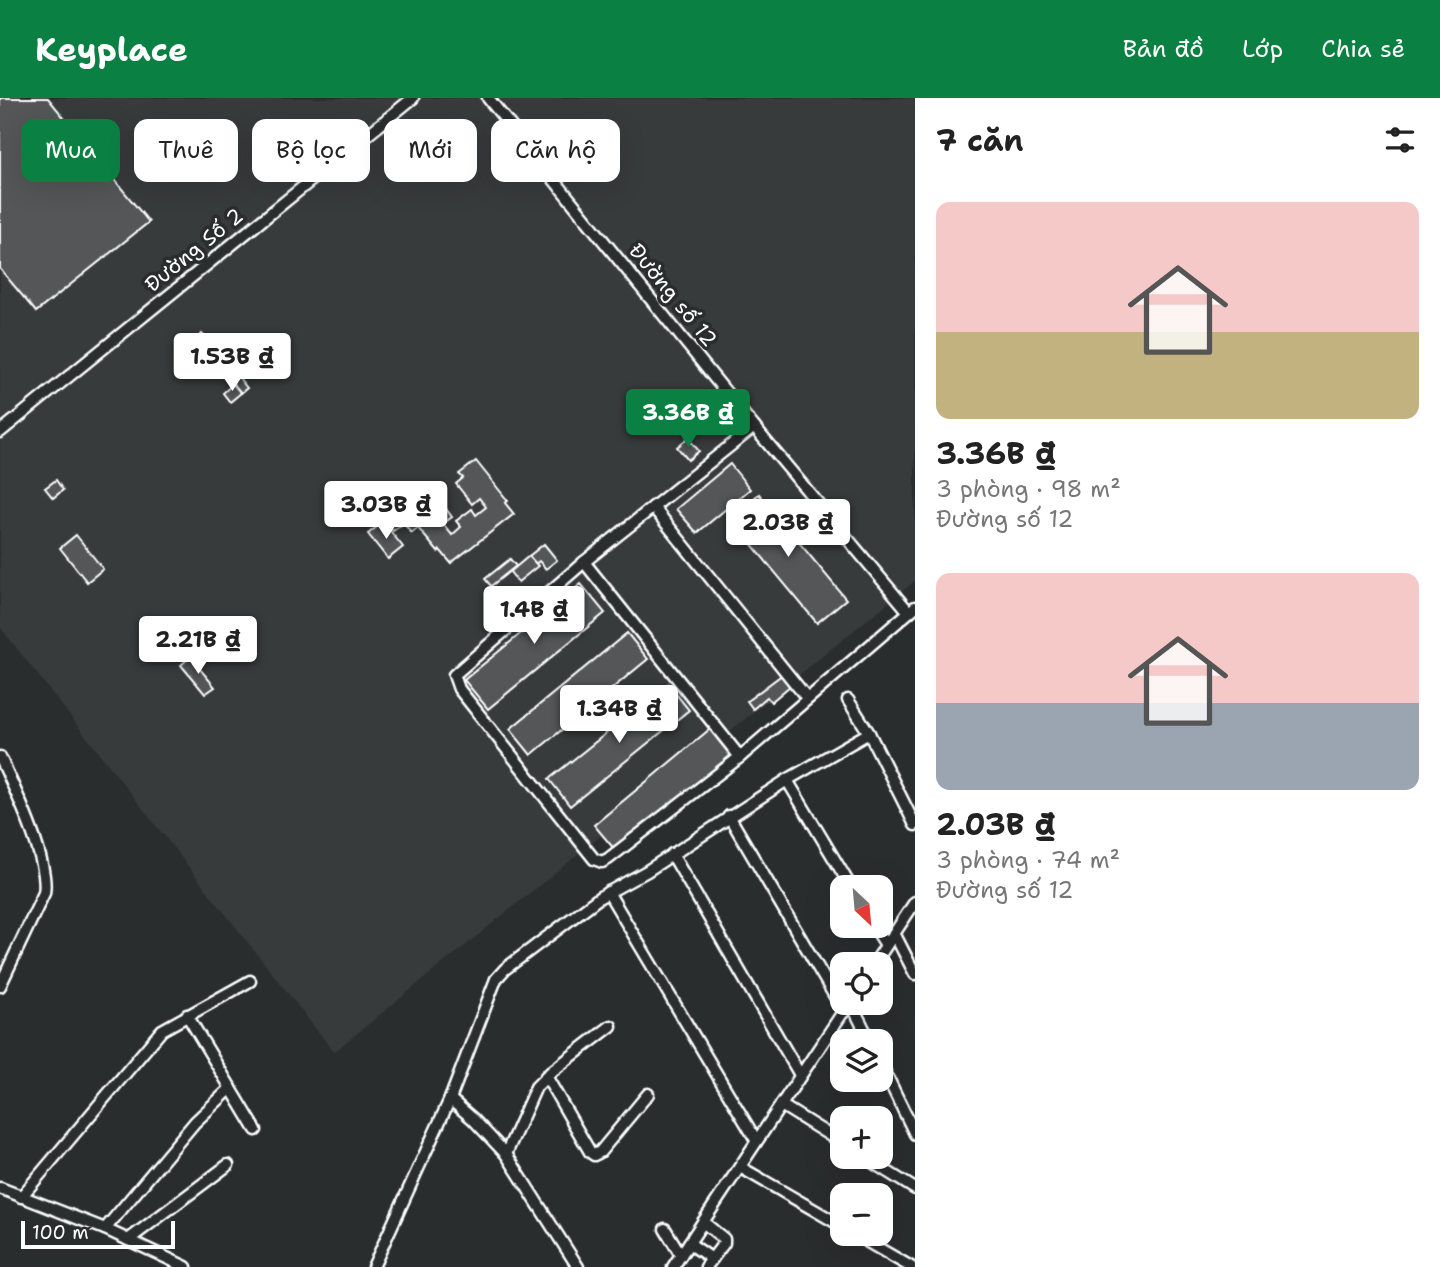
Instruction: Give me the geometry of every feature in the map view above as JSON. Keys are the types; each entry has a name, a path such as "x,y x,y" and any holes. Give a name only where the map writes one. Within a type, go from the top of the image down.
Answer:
{"street":[{"name":"Đường Số 2","path":"0,432 413,98"},
{"name":"Đường số 12","path":"488,98 754,427 912,610"},
{"path":"754,427 584,562 454,675 459,689 594,859 602,862 608,859 740,757 912,610"},
{"path":"653,506 807,698"},
{"path":"584,562 740,757"},
{"path":"848,701 869,733 915,825"},
{"path":"373,1267 450,1099 496,979 531,949 608,892 626,884 787,779 869,733"},
{"path":"0,757 36,844 46,884 0,986"},
{"path":"787,779 844,875"},
{"path":"729,816 830,977"},
{"path":"673,854 800,1075"},
{"path":"608,892 756,1140"},
{"path":"882,952 915,902"},
{"path":"894,933 915,974"},
{"path":"882,938 886,945"},
{"path":"20,1197 162,1030 250,981"},
{"path":"187,1015 256,1130"},
{"path":"673,1267 842,1015"},
{"path":"506,1154 536,1087 546,1076 611,1026"},
{"path":"546,1076 594,1155 600,1152 648,1094"},
{"path":"105,1229 195,1122 231,1088"},
{"path":"893,1089 915,1134"},
{"path":"450,1099 506,1154 578,1267"},
{"path":"781,1105 830,1136"},
{"path":"128,1240 228,1166"},
{"path":"740,1167 830,1219"},
{"path":"883,1169 915,1189"},
{"path":"0,1188 105,1229 186,1267"},
{"path":"689,1242 709,1263 724,1243 724,1239 703,1222"},
{"path":"665,1229 681,1255"},
{"path":"875,1246 911,1267"}],"shaded area":[{"path":"0,98 915,98 915,581 334,1052 0,627"}],"building":[{"path":"0,98 48,98 65,119 21,119 21,182 116,182 149,222 36,312 0,269"},
{"path":"202,334 213,346 205,353 195,341"},
{"path":"222,358 231,368 223,374 215,364"},
{"path":"232,369 247,388 241,393 225,374"},
{"path":"233,384 241,393 230,402 223,393"},
{"path":"688,438 699,451 688,460 677,447"},
{"path":"476,461 508,501 505,503 514,514 451,563 418,528 412,533 401,521 426,502 429,505 438,498 452,517 443,524 452,535 461,527 456,521 472,509 476,515 486,507 479,498 472,504 456,484 463,478 459,474"},
{"path":"730,464 750,489 697,533 676,509"},
{"path":"56,480 63,490 53,498 45,488"},
{"path":"759,494 846,599 817,623 730,518"},
{"path":"391,513 401,525 393,531 383,519"},
{"path":"383,522 403,547 388,559 368,534"},
{"path":"76,535 103,569 87,582 60,548"},
{"path":"544,544 557,560 546,569 539,561 535,564 529,556"},
{"path":"529,556 538,566 518,582 510,572"},
{"path":"510,559 516,566 491,586 485,579"},
{"path":"581,584 605,613 488,709 464,680"},
{"path":"627,633 648,659 531,755 510,729"},
{"path":"190,657 215,687 205,694 181,665"},
{"path":"783,674 791,685 771,702 767,697 753,709 747,701"},
{"path":"668,684 689,710 570,806 549,779"},
{"path":"710,729 731,755 615,850 594,825"}]}
